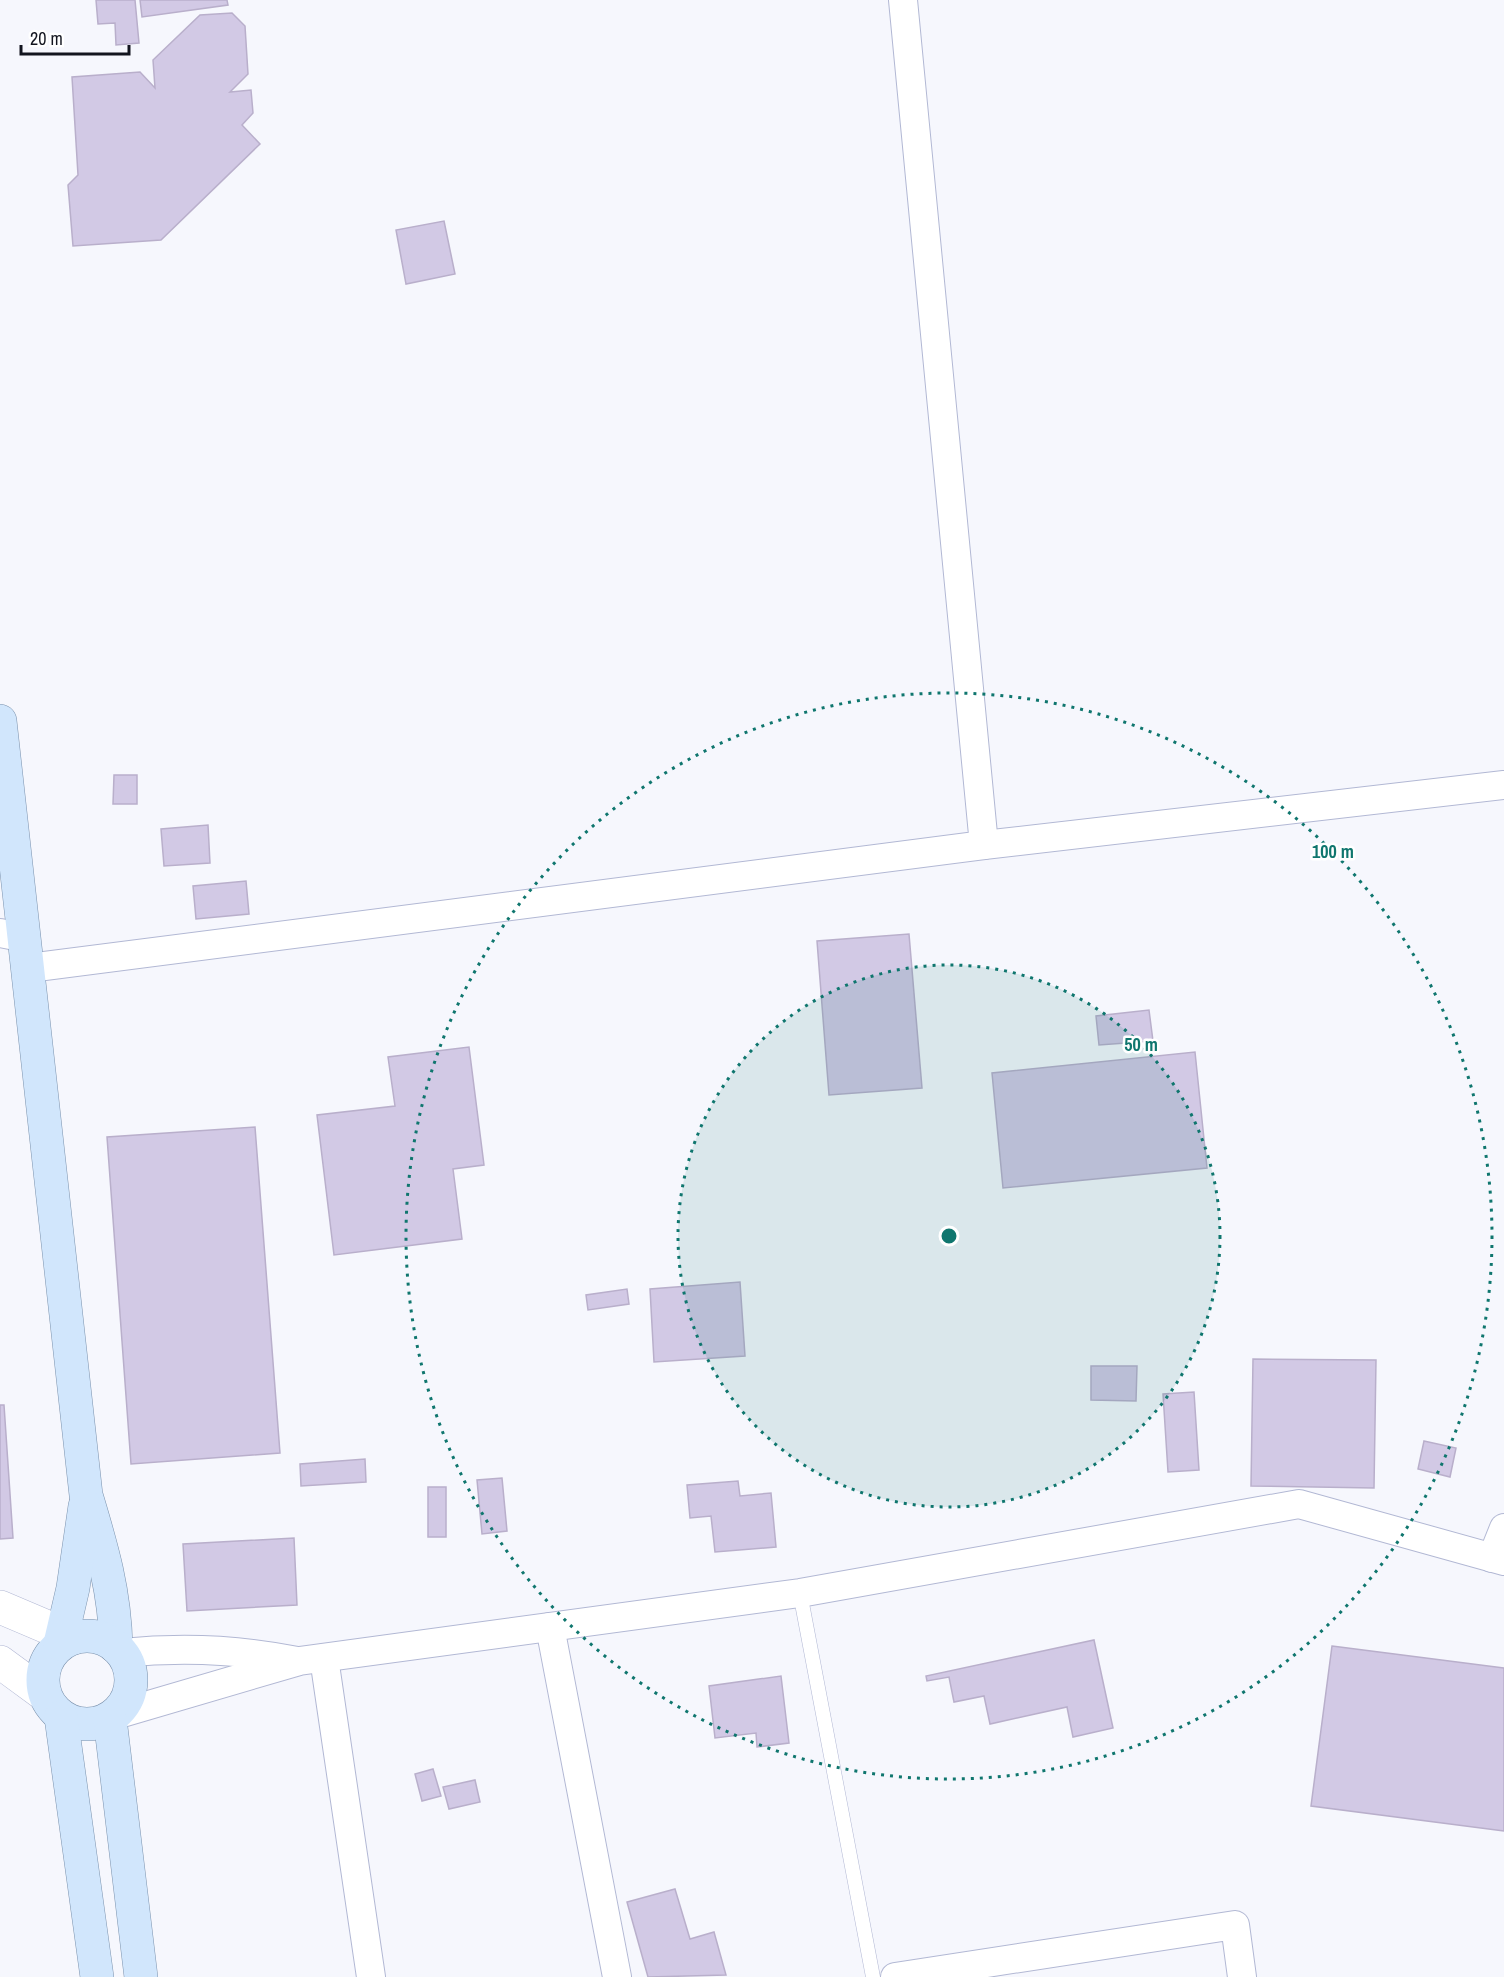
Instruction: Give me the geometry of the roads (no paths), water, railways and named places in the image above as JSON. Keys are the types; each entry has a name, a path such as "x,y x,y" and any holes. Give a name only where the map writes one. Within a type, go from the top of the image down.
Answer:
{"main road":[{"path":"0,721 18,946 86,1496 110,1576 119,1650 131,1678 129,1692 113,1717 141,1977"},
{"path":"86,1496 65,1639 44,1667 53,1706 97,1977"},
{"path":"0,1607 65,1639 96,1637 119,1650"},
{"path":"0,1662 53,1706 85,1725 113,1717"}],"street":[{"path":"903,0 984,845"},
{"path":"18,946 984,845 1504,785"},
{"path":"113,1717 312,1659 800,1593 1299,1504 1498,1559 1504,1528"},
{"path":"550,1627 617,1977"},
{"path":"119,1650 211,1648 312,1659"},
{"path":"312,1659 371,1977"},
{"path":"895,1977 1235,1925 1242,1977"}],"lane":[{"path":"800,1593 873,1977"}]}
